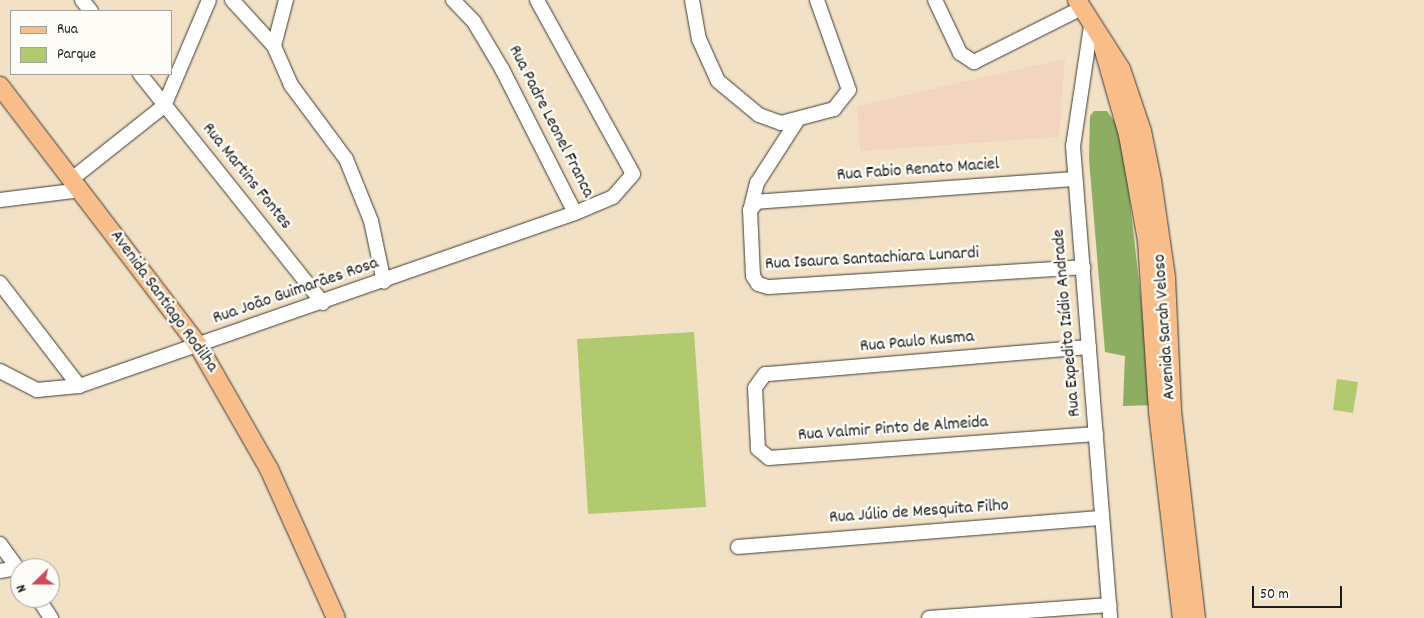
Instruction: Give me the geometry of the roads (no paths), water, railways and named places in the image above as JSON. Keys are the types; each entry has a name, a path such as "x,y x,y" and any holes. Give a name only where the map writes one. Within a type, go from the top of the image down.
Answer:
{"main road":[{"name":"Avenida Sarah Veloso","path":"1080,4 1103,48 1128,135 1147,241 1158,412 1182,618"},
{"name":"Avenida Sarah Veloso","path":"1103,48 1117,61 1128,88 1152,180 1166,276 1172,411 1196,618"},
{"name":"Avenida Santiago Rodilha","path":"0,86 198,344 269,469 336,618"}],"street":[{"path":"82,0 90,10"},
{"path":"0,200 77,184 164,106 208,0"},
{"path":"232,0 274,46 292,85 346,159 371,221 384,282"},
{"path":"274,46 286,0"},
{"name":"Rua Padre Leonel Franca","path":"453,0 474,22 502,69 575,214 613,197 633,174 537,0"},
{"path":"692,0 698,39 718,81 759,115 781,123 797,121 834,109 846,99 848,81 816,0"},
{"path":"935,0 960,53 974,62 1080,4"},
{"name":"Rua Expedito Izídio Andrade","path":"1091,26 1075,127 1074,179 1110,612"},
{"name":"Rua Martins Fontes","path":"141,75 323,303"},
{"path":"751,207 757,183 797,121"},
{"name":"Rua Fabio Renato Maciel","path":"751,207 764,201 1074,179"},
{"name":"Rua Isaura Santachiara Lunardi","path":"751,207 753,276 762,286 1082,267"},
{"name":"Rua João Guimarães Rosa","path":"0,371 37,390 79,386 384,282 575,214"},
{"path":"0,283 79,386"},
{"name":"Rua Paulo Kusma","path":"756,388 760,378 773,372 1089,347"},
{"name":"Rua Valmir Pinto de Almeida","path":"756,388 758,449 764,457 1096,434"},
{"name":"Rua Júlio de Mesquita Filho","path":"738,547 1102,518"},
{"path":"0,544 10,558"},
{"path":"929,618 1110,612"}]}
